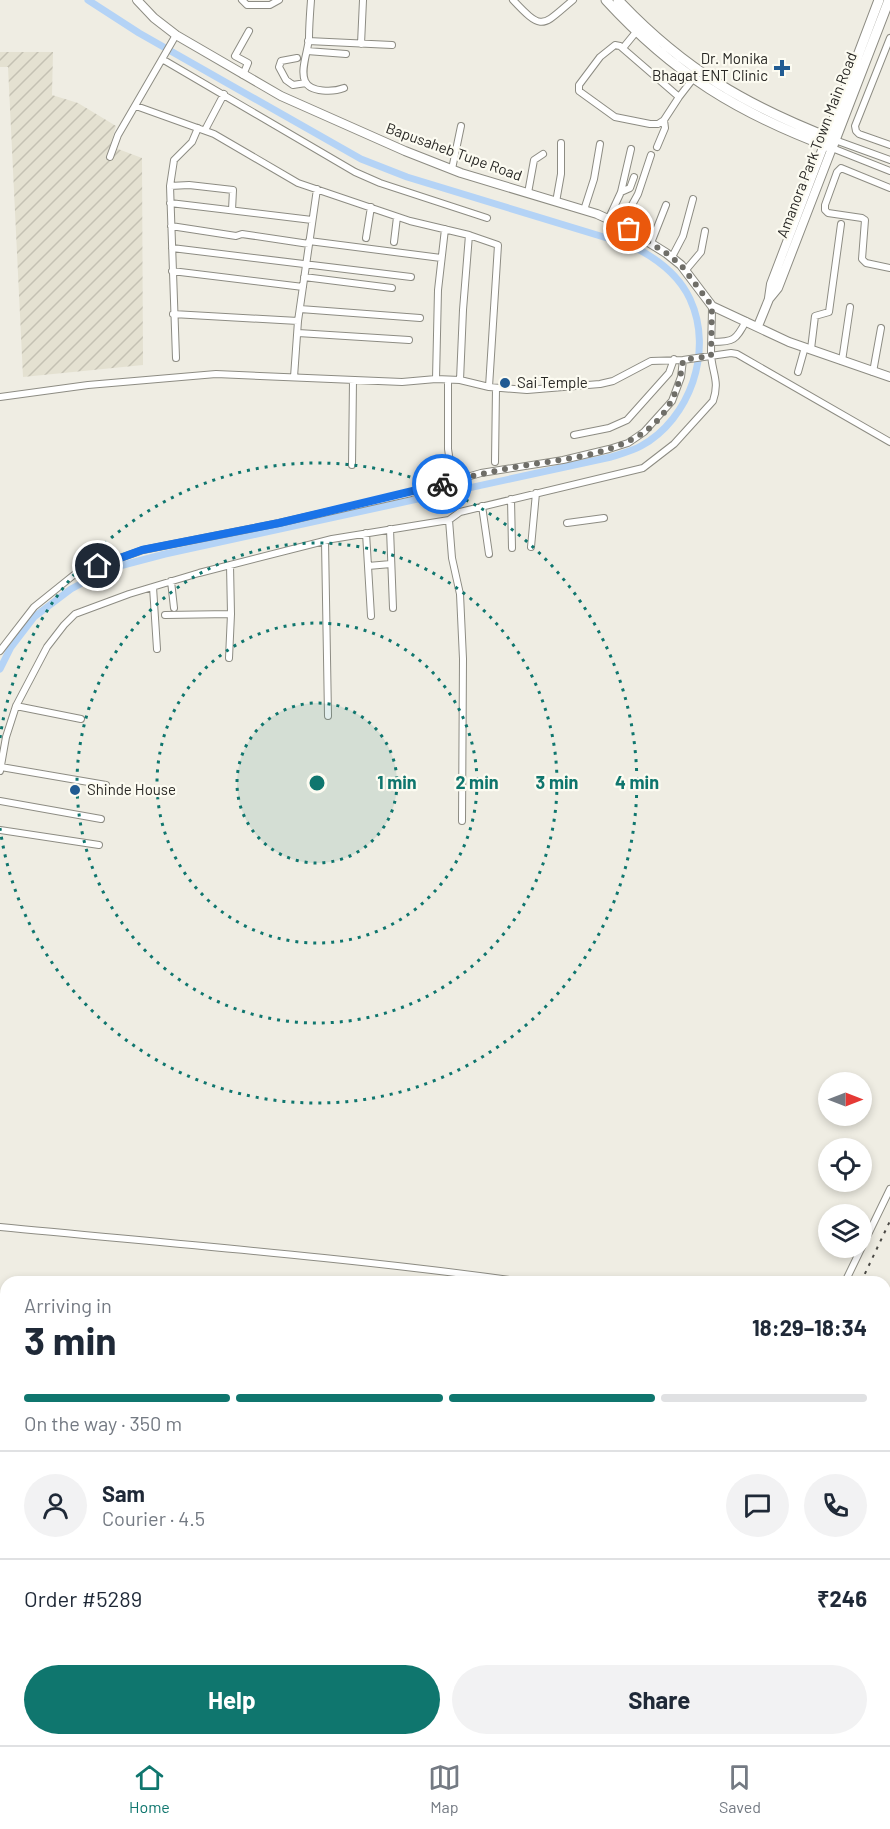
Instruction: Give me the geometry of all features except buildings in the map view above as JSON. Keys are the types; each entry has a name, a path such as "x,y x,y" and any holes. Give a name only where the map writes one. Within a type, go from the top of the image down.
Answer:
{"main road":[{"path":"606,0 658,52 696,75 829,143"},
{"path":"618,0 696,75"},
{"name":"Amanora Park Town Main Road","path":"829,143 879,0"},
{"name":"Amanora Park Town Main Road","path":"829,143 889,0"}],"street":[{"name":"Bapusaheb Tupe Road","path":"137,0 175,36 310,111 453,169 584,210 621,225 672,257 685,270 712,306 808,348 890,377"},
{"path":"242,0 247,5 270,5 279,0"},
{"path":"311,0 303,78 314,88 328,91 344,87"},
{"path":"361,44 363,0"},
{"path":"513,0 532,20 541,22 548,21 573,0"},
{"path":"243,75 248,63 235,56 249,31"},
{"path":"623,48 636,32"},
{"path":"110,157 118,135 175,36"},
{"path":"890,38 855,126 859,134 890,145"},
{"path":"308,41 392,45"},
{"path":"679,97 623,48 615,45 600,57 579,85 579,91 615,117 658,124 664,120 696,75"},
{"path":"307,51 345,54"},
{"path":"164,57 355,172 380,183 487,218"},
{"path":"297,58 281,61 279,67 286,80 293,85 306,83"},
{"path":"176,358 170,203 174,160 192,142 224,94"},
{"path":"136,106 201,129 250,154 285,176 317,189 397,217 495,243 498,249 493,387 495,462"},
{"path":"657,147 665,128 664,120"},
{"path":"453,169 461,126"},
{"path":"556,202 561,174 561,143"},
{"path":"829,143 890,160"},
{"path":"829,143 890,171"},
{"name":"Amanora Park Town Main Road","path":"758,326 769,299 778,288 792,239 829,143"},
{"path":"584,210 594,179 600,144"},
{"path":"608,220 621,192 632,149"},
{"path":"528,193 534,160 543,154"},
{"path":"621,225 638,194 651,155"},
{"path":"890,188 841,168 837,171 825,205 828,213 865,220 862,259 866,263 890,268"},
{"path":"621,192 630,188 634,177"},
{"path":"170,186 189,185 233,190 232,210"},
{"path":"294,377 298,321 317,189"},
{"path":"672,257 683,236 693,199"},
{"path":"170,203 312,220"},
{"path":"651,243 666,205"},
{"path":"366,238 371,207"},
{"path":"394,242 397,217"},
{"path":"798,372 808,348 815,316 829,312 841,224"},
{"path":"171,226 224,235 242,234 441,258"},
{"path":"436,379 437,319 445,229"},
{"path":"685,270 701,252 705,231"},
{"path":"460,380 465,267 469,235"},
{"path":"171,248 411,277"},
{"path":"172,271 303,287"},
{"path":"304,276 392,288"},
{"path":"106,785 1,769 6,737 16,706 47,647 75,614 171,581 230,565 325,541 449,520 460,512 482,506 643,468 674,444 712,401 717,383 711,356 712,306"},
{"path":"842,361 850,307"},
{"path":"300,309 420,318"},
{"path":"173,314 298,321"},
{"path":"712,342 726,342 735,339 746,321"},
{"path":"873,372 881,328"},
{"path":"298,333 409,340"},
{"path":"0,397 88,385 216,374 402,382 436,379 460,380 493,387 527,390 613,381 651,361 737,354 890,442"},
{"path":"574,435 609,428 627,420 669,373 674,359"},
{"path":"0,651 34,607 75,574 142,550 279,523 411,493 482,473 609,450 628,442 644,432 672,401 681,377 683,360"},
{"path":"352,465 353,380"},
{"path":"448,380 446,397 448,449 453,481"},
{"path":"531,547 536,493"},
{"path":"511,499 512,548"},
{"path":"482,506 489,554"},
{"path":"567,523 604,518"},
{"path":"449,520 460,594 464,659 462,821"},
{"path":"390,529 393,608"},
{"path":"366,533 371,616"},
{"path":"325,541 328,716"},
{"path":"368,566 391,564"},
{"path":"229,658 230,565"},
{"path":"171,581 174,608"},
{"path":"153,587 157,649"},
{"path":"165,615 231,614"},
{"path":"16,706 81,719"},
{"path":"0,801 101,819"},
{"path":"0,830 99,845"},
{"path":"848,1276 890,1190"},
{"path":"0,1227 224,1247 480,1276"}],"shaded area":[{"path":"0,52 53,52 52,95 78,103 116,126 110,146 142,158 143,365 23,377 8,67 0,67"}],"waterway":[{"path":"0,669 11,647 34,617 71,589 108,569 165,554 611,457 637,448 658,434 673,419 693,382 698,361 697,319 690,299 679,281 648,255 630,245 407,177 361,159 139,33 88,0"}],"railway":[{"path":"864,1276 890,1221"}],"way so far":[{"path":"442,484 482,473 609,450 628,442 644,432 672,401 681,377 683,360 711,356 712,306 681,265 629,229"}],"place":[{"name":"Dr. Monika Bhagat ENT Clinic","path":"782,68"},
{"name":"Sai Temple","path":"505,383"},
{"name":"Shinde House","path":"75,790"}],"route":[{"path":"98,566 142,550 279,523 442,484"}]}
